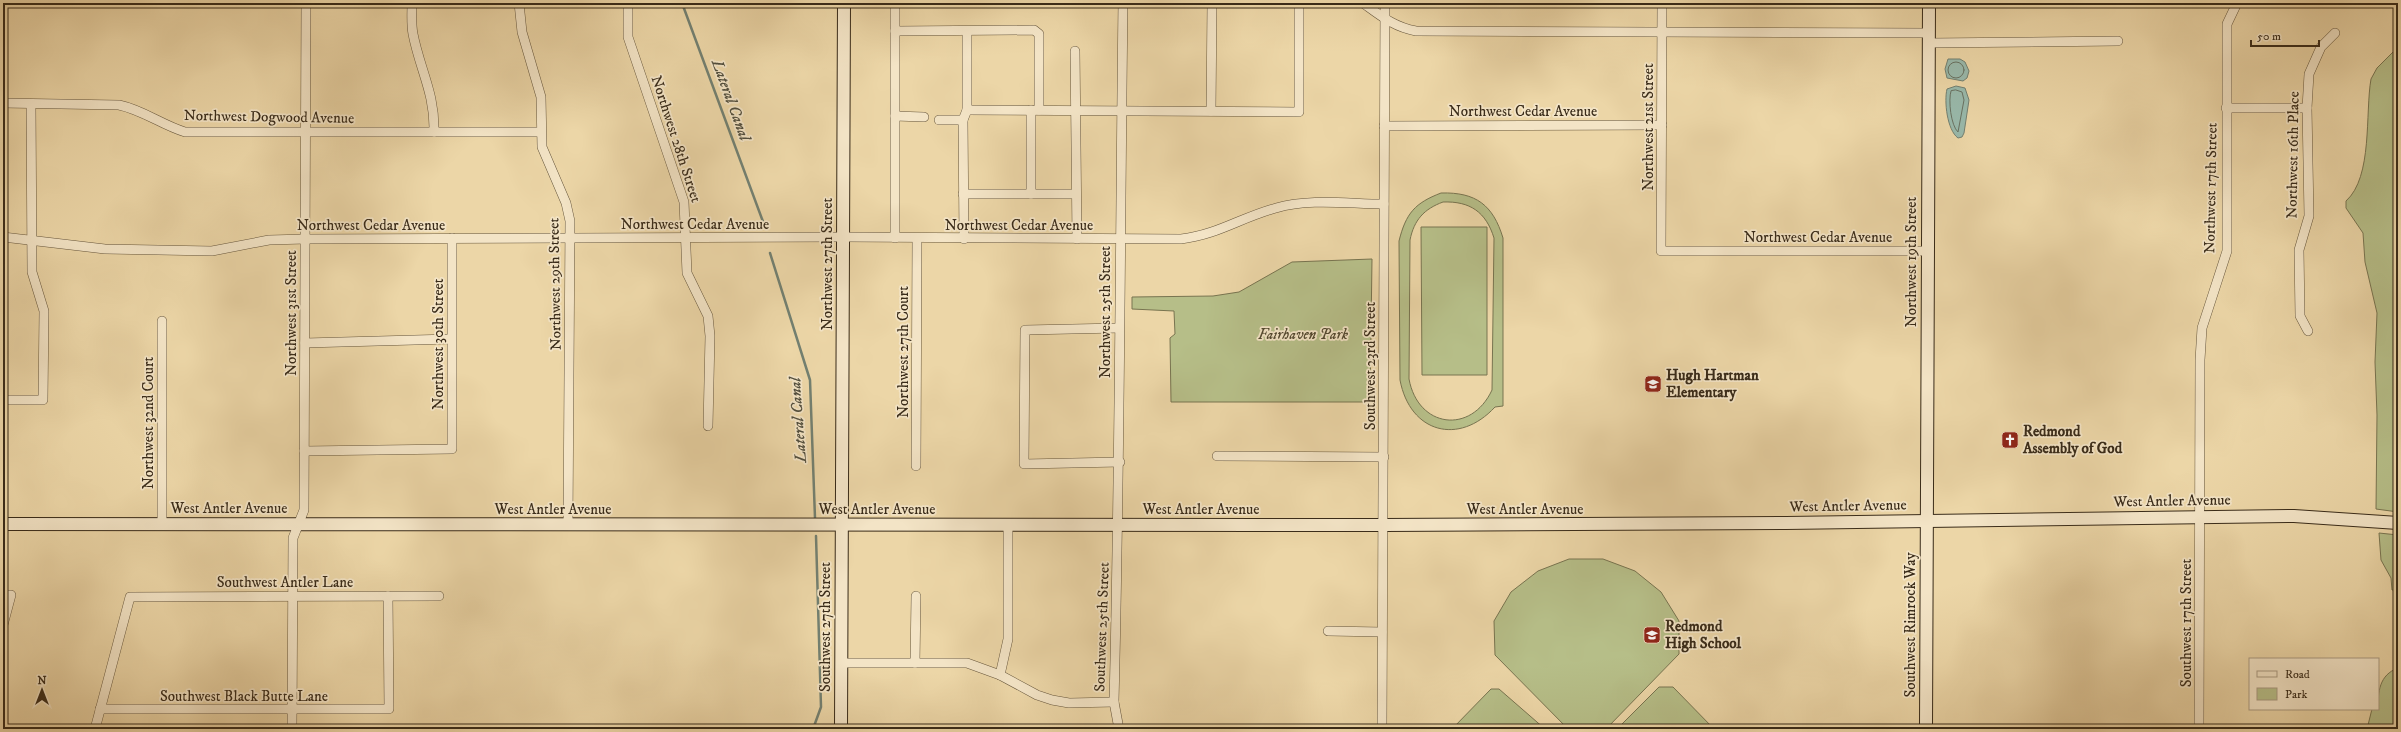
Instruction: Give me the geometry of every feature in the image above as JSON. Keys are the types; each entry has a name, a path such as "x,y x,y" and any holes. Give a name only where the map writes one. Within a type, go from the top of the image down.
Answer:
{"street":[{"name":"Northwest 31st Street","path":"292,729 293,538 304,510 306,3"},
{"path":"412,3 413,33 431,92 434,112 434,132"},
{"name":"Northwest 29th Street","path":"519,3 522,32 541,97 542,147 566,203 570,221 568,525"},
{"name":"Northwest 28th Street","path":"628,3 628,37 684,202 688,273 708,316 710,336 708,426"},
{"name":"Northwest 27th Street","path":"842,525 844,3"},
{"path":"895,3 895,238"},
{"name":"Northwest 25th Street","path":"1119,525 1119,328 1123,3"},
{"path":"1211,111 1212,3"},
{"path":"968,110 1298,112 1298,3"},
{"path":"1363,3 1385,20 1400,28 1416,31 1662,33 2118,41"},
{"name":"Southwest 23rd Street","path":"1382,729 1385,3"},
{"name":"Northwest 21st Street","path":"1661,251 1662,3"},
{"name":"Northwest 19th Street","path":"1925,521 1929,3"},
{"name":"Northwest 17th Street","path":"2200,517 2200,360 2202,328 2227,251 2227,24 2237,3"},
{"path":"895,31 1034,30 1038,34 1031,194"},
{"path":"964,239 963,120 968,110 967,31"},
{"name":"Northwest 16th Place","path":"2308,331 2300,316 2299,250 2309,216 2307,108 2309,74 2321,47 2335,33"},
{"path":"1075,52 1077,239"},
{"name":"Northwest Dogwood Avenue","path":"3,103 119,105 132,108 171,128 185,132 541,132"},
{"path":"3,400 43,400 44,311 32,272 31,104"},
{"path":"2226,108 2307,108"},
{"path":"895,116 924,117"},
{"path":"939,120 963,120"},
{"name":"Northwest Cedar Avenue","path":"1384,126 1662,125"},
{"path":"963,194 1076,194"},
{"name":"Northwest Cedar Avenue","path":"3,237 105,249 212,251 268,240 305,239 843,237 917,239 1181,239 1200,237 1276,208 1301,203 1384,204"},
{"name":"Northwest 30th Street","path":"304,451 452,449 452,238"},
{"name":"Northwest 27th Court","path":"916,466 917,239"},
{"name":"Northwest Cedar Avenue","path":"1661,251 1926,251"},
{"name":"Northwest 32nd Court","path":"162,321 162,524"},
{"path":"1119,328 1025,330 1024,464 1120,462"},
{"path":"305,343 451,339"},
{"path":"1217,456 1384,457"},
{"name":"West Antler Avenue","path":"3,524 1384,525 1925,521 2294,516 2398,523"},
{"name":"Southwest 17th Street","path":"2199,729 2200,517"},
{"name":"Southwest Rimrock Way","path":"1925,521 1926,729"},
{"name":"Southwest 27th Street","path":"841,729 842,525"},
{"path":"1000,675 1008,639 1008,525"},
{"name":"Southwest 25th Street","path":"1119,525 1114,702 1119,729"},
{"path":"3,626 7,595"},
{"name":"Southwest Black Butte Lane","path":"100,710 389,709 388,596"},
{"name":"Southwest Antler Lane","path":"100,710 130,597 439,596"},
{"path":"915,663 916,596"},
{"path":"1328,631 1382,632"},
{"path":"841,663 967,663 1000,675 1037,695 1052,700 1069,703 1114,702"},
{"path":"95,729 100,710"}],"green space":[{"path":"2398,47 2398,512 2376,509 2377,415 2375,362 2377,313 2365,262 2363,233 2346,208 2346,201 2355,190 2364,161 2371,79 2377,68"},
{"path":"1441,193 1453,193 1473,198 1488,209 1494,217 1503,238 1503,406 1495,407 1481,419 1466,427 1452,430 1438,428 1425,422 1414,412 1405,398 1400,380 1399,241 1405,223 1413,210 1418,205","holes":["1443,202 1453,202 1469,206 1476,210 1486,221 1494,238 1492,390 1483,404 1471,414 1459,419 1446,420 1434,416 1423,408 1414,395 1409,379 1410,240 1417,221 1425,212"]},
{"path":"1421,227 1487,227 1487,375 1422,375"},
{"name":"Fairhaven Park","path":"1372,259 1370,402 1171,402 1170,338 1175,334 1174,311 1132,309 1132,297 1213,296 1239,292 1292,262"},
{"path":"2379,533 2398,535 2398,590 2392,590 2391,578 2381,560"},
{"path":"1569,559 1603,559 1635,571 1661,592 1679,621 1679,654 1606,729 1568,729 1495,655 1494,621 1511,592 1538,571"},
{"path":"2398,668 2398,729 2367,729 2372,710 2379,710 2379,690 2383,680 2392,671"},
{"path":"1659,687 1673,687 1714,729 1617,729"},
{"path":"1491,689 1499,689 1545,729 1452,729"}],"water":[{"path":"1948,59 1960,59 1965,62 1969,71 1967,78 1963,81 1947,78 1945,69"},
{"path":"1956,86 1965,88 1969,100 1964,133 1962,137 1958,138 1951,129 1946,108 1947,89"}],"waterway":[{"name":"Lateral Canal","path":"682,3 765,227"},
{"name":"Lateral Canal","path":"770,253 810,380 815,518"},
{"name":"Lateral Canal","path":"813,729 821,707 816,536"}],"place":[{"name":"Hugh Hartman Elementary","path":"1653,384"},
{"name":"Redmond Assembly of God","path":"2010,440"},
{"name":"Redmond High School","path":"1652,635"}]}
